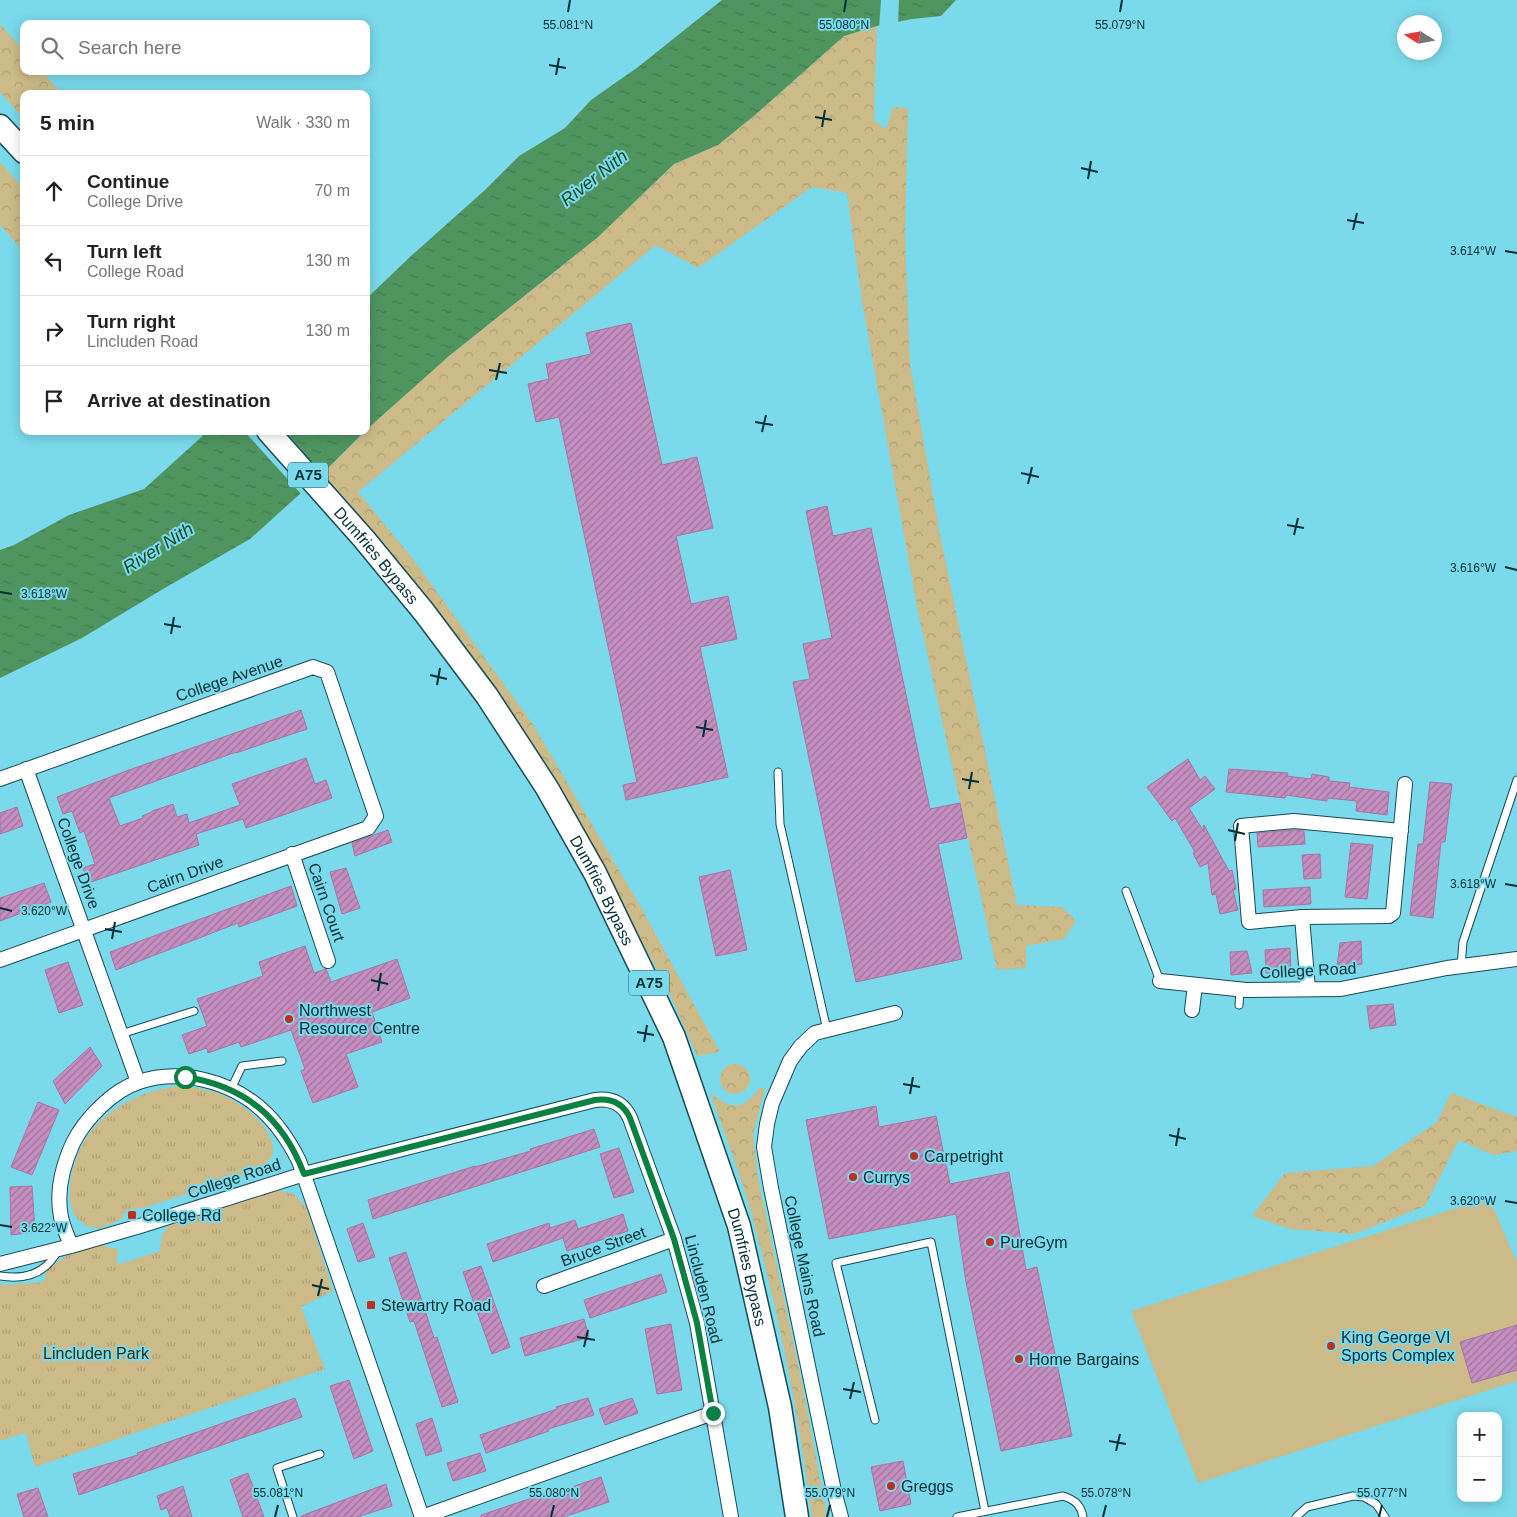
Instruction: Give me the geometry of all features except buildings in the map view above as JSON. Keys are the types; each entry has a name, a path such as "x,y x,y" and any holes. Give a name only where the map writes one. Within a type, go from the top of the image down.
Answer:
{"highway":[{"path":"0,126 20,148"},
{"name":"Dumfries Bypass","path":"272,435 347,519 424,612 487,696 546,788 595,873 674,1037 739,1226 780,1407 797,1517"}],"street":[{"name":"College Avenue","path":"0,779 314,667 327,672 376,816"},
{"name":"College Drive","path":"26,769 138,1082"},
{"path":"1401,831 1294,821 1241,826 1249,922 1302,917 1389,916 1393,913 1401,831 1405,784"},
{"name":"Cairn Drive","path":"0,960 368,828 376,816"},
{"name":"Cairn Court","path":"292,854 328,961"},
{"path":"1302,917 1308,989"},
{"name":"College Road","path":"1160,981 1240,990 1341,989 1461,966 1515,958"},
{"path":"1192,1010 1195,985"},
{"path":"821,1032 895,1013"},
{"name":"College Mains Road","path":"821,1032 801,1046 790,1061 772,1102 764,1147 834,1491 841,1517"},
{"path":"64,1248 60,1186 66,1157 78,1133 98,1108 126,1088 138,1082 154,1078 185,1077 216,1084 230,1089 260,1108 273,1120 292,1148 304,1174 422,1517 713,1413"},
{"name":"College Road","path":"0,1264 143,1225 304,1174 595,1100"},
{"name":"Lincluden Road","path":"595,1100 612,1100 628,1112 674,1239 697,1323 732,1517"},
{"name":"Bruce Street","path":"544,1286 674,1239"}],"lane":[{"path":"778,772 780,824 821,1032"},
{"path":"1461,966 1463,942 1517,780"},
{"path":"1126,891 1160,981"},
{"path":"1239,1005 1240,990"},
{"path":"121,1034 194,1011"},
{"path":"230,1089 242,1066 282,1061"},
{"path":"875,1420 836,1263 931,1242 985,1511"},
{"path":"0,1276 11,1278 30,1277 42,1270 64,1248"},
{"path":"293,1517 277,1468 320,1454"},
{"path":"957,1517 1063,1496 1074,1499 1082,1509 1084,1517"},
{"path":"1296,1517 1307,1507 1353,1496 1364,1497 1376,1504 1385,1517"}],"green space":[{"path":"0,24 20,46 20,75 45,75 59,90 20,90 20,114 0,92"},
{"path":"877,26 874,120 886,130 893,107 908,108 905,236 910,364 940,535 1017,905 1062,907 1076,921 1064,939 1026,946 1026,968 997,970 917,607 862,301 847,193 812,187 698,268 656,245 358,492 413,559 532,723 639,904 720,1052 697,1056 667,988 588,841 406,579 322,474 362,435 370,435 370,427 449,356 598,237 674,164 718,145 755,115 844,36"},
{"path":"0,162 20,184 20,248 0,225"},
{"path":"735,1064 746,1068 750,1079 746,1090 735,1094 724,1090 720,1079 724,1068"},
{"path":"181,1086 226,1097 248,1111 267,1131 272,1142 272,1153 267,1163 255,1172 122,1214 123,1218 105,1226 98,1228 87,1226 78,1219 73,1210 70,1200 70,1188 79,1152 89,1134 108,1115 130,1100 155,1091"},
{"path":"760,1088 765,1088 753,1134 758,1179 802,1383 827,1517 812,1517 801,1441 771,1290 747,1200 710,1093 725,1103 736,1105 747,1101"},
{"path":"1451,1093 1517,1117 1517,1151 1493,1155 1459,1140 1425,1206 1354,1234 1290,1229 1252,1216 1285,1173 1373,1166 1437,1122"},
{"name":"Lincluden Park","path":"277,1190 294,1194 306,1207 333,1291 301,1307 325,1369 35,1467 26,1433 0,1441 0,1283 4,1285 43,1282 48,1269 66,1256 99,1245 118,1249 117,1265 160,1251 162,1235 171,1223"},
{"name":"King George VI Sports Complex","path":"1489,1198 1517,1263 1517,1381 1198,1483 1131,1311"}],"water":[{"name":"River Nith","path":"722,0 956,0 941,16 912,19 877,26 844,36 755,115 718,145 674,164 598,237 449,356 370,426 370,295 485,190 519,156 565,128 591,100 638,67"},
{"name":"River Nith","path":"204,435 361,435 322,474 250,539 82,638 0,678 0,550 14,545 69,515 144,489"}],"pier":[{"path":"881,0 899,0 898,24 879,28"},
{"path":"248,435 288,435 324,476 302,495"}],"place":[{"name":"Northwest Resource Centre","path":"289,1019"},
{"name":"Carpetright","path":"914,1156"},
{"name":"Currys","path":"853,1177"},
{"name":"College Rd","path":"132,1215"},
{"name":"PureGym","path":"990,1242"},
{"name":"Stewartry Road","path":"371,1305"},
{"name":"King George VI Sports Complex","path":"1331,1346"},
{"name":"Home Bargains","path":"1019,1359"},
{"name":"Greggs","path":"891,1486"}],"route":[{"path":"185,1077 230,1089 260,1108 284,1133 304,1174 595,1100 612,1100 619,1104 628,1112 674,1239 697,1323 713,1413"}]}
